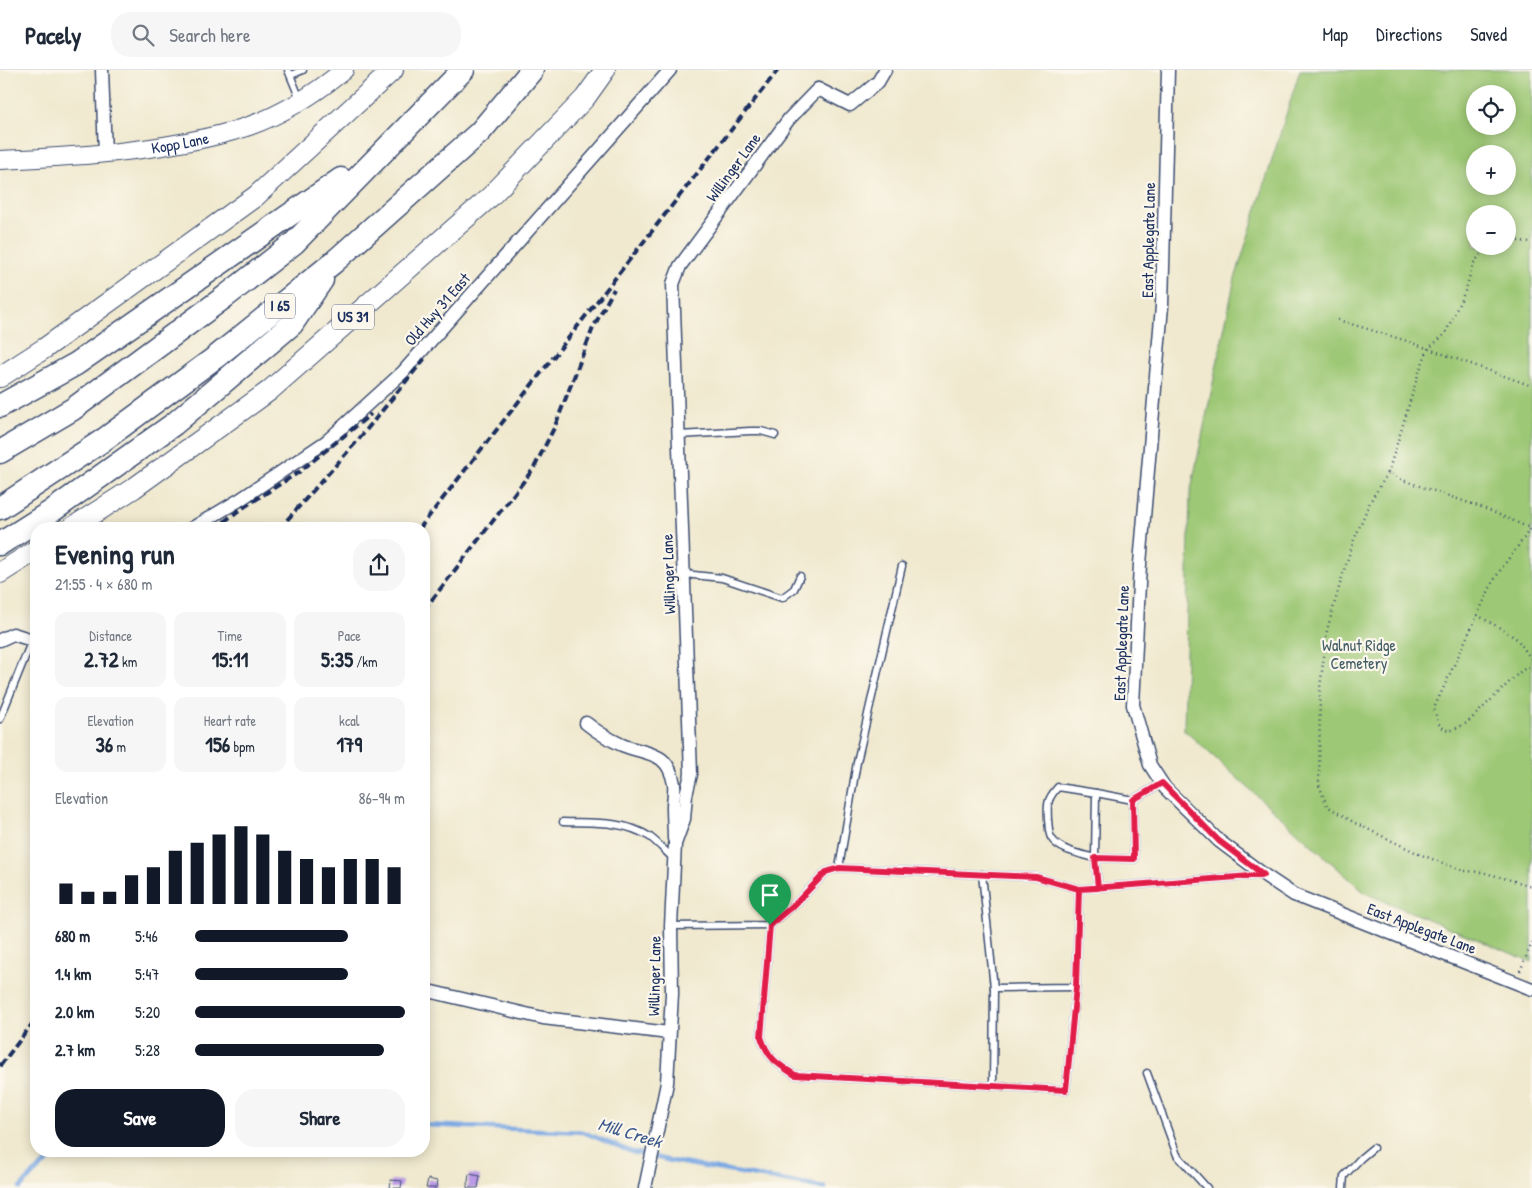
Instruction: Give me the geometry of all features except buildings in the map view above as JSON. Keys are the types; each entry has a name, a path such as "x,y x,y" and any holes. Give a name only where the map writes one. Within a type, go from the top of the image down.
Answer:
{"highway":[{"name":"I 65","path":"0,452 73,409 226,296 294,243 463,70"},
{"name":"I 65","path":"0,508 102,441 216,357 334,262 480,132 532,70"},
{"path":"0,406 76,364 389,146"},
{"path":"35,522 174,424 292,324 334,262"},
{"path":"0,544 30,525"}],"main road":[{"path":"0,376 45,348 256,196 393,70"},
{"name":"US 31","path":"81,522 134,488 269,391 490,197 585,98 605,70"},
{"path":"0,573 30,554"}],"street":[{"path":"102,70 105,155"},
{"name":"Kopp Lane","path":"0,160 105,155 206,138 249,126 285,110 326,85 344,70"},
{"name":"Old Hwy 31 East","path":"203,522 241,499 327,441 403,372 670,70"},
{"name":"Willinger Lane","path":"645,1188 667,1083 672,994 671,926 675,844 684,819 686,795 691,774 673,284 680,266 789,119 818,89 850,105 878,82 884,70"},
{"name":"East Applegate Lane","path":"1168,70 1162,306 1140,564 1133,705 1150,765 1162,783 1219,841 1294,895 1532,989"},
{"path":"0,640 13,634 30,638"},
{"path":"586,723 595,731 618,743 656,755 663,760 669,769 674,785 675,844"},
{"path":"430,991 542,1018 669,1033"}],"lane":[{"path":"300,100 290,73 303,70"},
{"path":"679,435 750,431 775,434"},
{"path":"839,868 857,762 902,566"},
{"path":"684,574 722,578 782,598 794,589 800,576"},
{"path":"0,719 30,648"},
{"path":"1133,800 1134,859 1095,858 1065,849 1050,838 1047,804 1051,795 1058,787 1133,800 1162,783"},
{"path":"1096,794 1095,858 1098,888"},
{"path":"563,822 608,823 628,827 650,837 674,859"},
{"path":"671,926 770,925 796,903 826,872 839,868 1036,877 1079,889 1264,875"},
{"path":"982,874 994,988 993,1086"},
{"path":"770,925 761,1037 766,1052 780,1066 795,1075 1066,1090 1076,987 1079,889"},
{"path":"994,988 1076,987"},
{"path":"1147,1073 1178,1155 1208,1188"},
{"path":"1343,1188 1344,1176 1373,1148"}],"path":[{"path":"1516,241 1532,242"},
{"path":"1480,255 1473,264 1466,289 1445,334 1428,348 1388,473 1370,502 1354,540 1342,577 1327,630 1320,688 1319,785 1327,806 1355,823 1419,854 1464,871 1482,872 1532,886"},
{"path":"1338,320 1428,348 1532,386"},
{"path":"1388,473 1405,481 1481,507 1531,529"},
{"path":"1532,525 1521,544 1497,572 1434,708 1438,722 1445,730 1452,730 1467,723 1522,670 1532,666"},
{"path":"1477,615 1517,639 1532,660"},
{"path":"1516,982 1532,943"}],"green space":[{"name":"Walnut Ridge Cemetery","path":"1300,70 1532,70 1532,962 1365,893 1184,730 1190,494 1234,282"}],"waterway":[{"name":"Mill Creek","path":"430,1125 583,1132 632,1152 671,1161 825,1188"},
{"name":"Mill Creek","path":"20,1188 53,1157"}],"railway":[{"path":"424,522 778,70"},
{"path":"430,602 534,468 555,426 593,328 614,289"},
{"path":"285,522 359,439 425,358"},
{"path":"223,522 299,472 371,414"},
{"path":"0,1066 30,1027"}],"route":[{"path":"770,925 761,1037 766,1052 780,1066 795,1075 1066,1090 1076,987 1079,889 1098,888 1095,858 1134,859 1133,800 1162,783 1219,841 1264,875 1184,881 1079,889 1036,877 839,868 826,872 796,903 770,925"}]}
